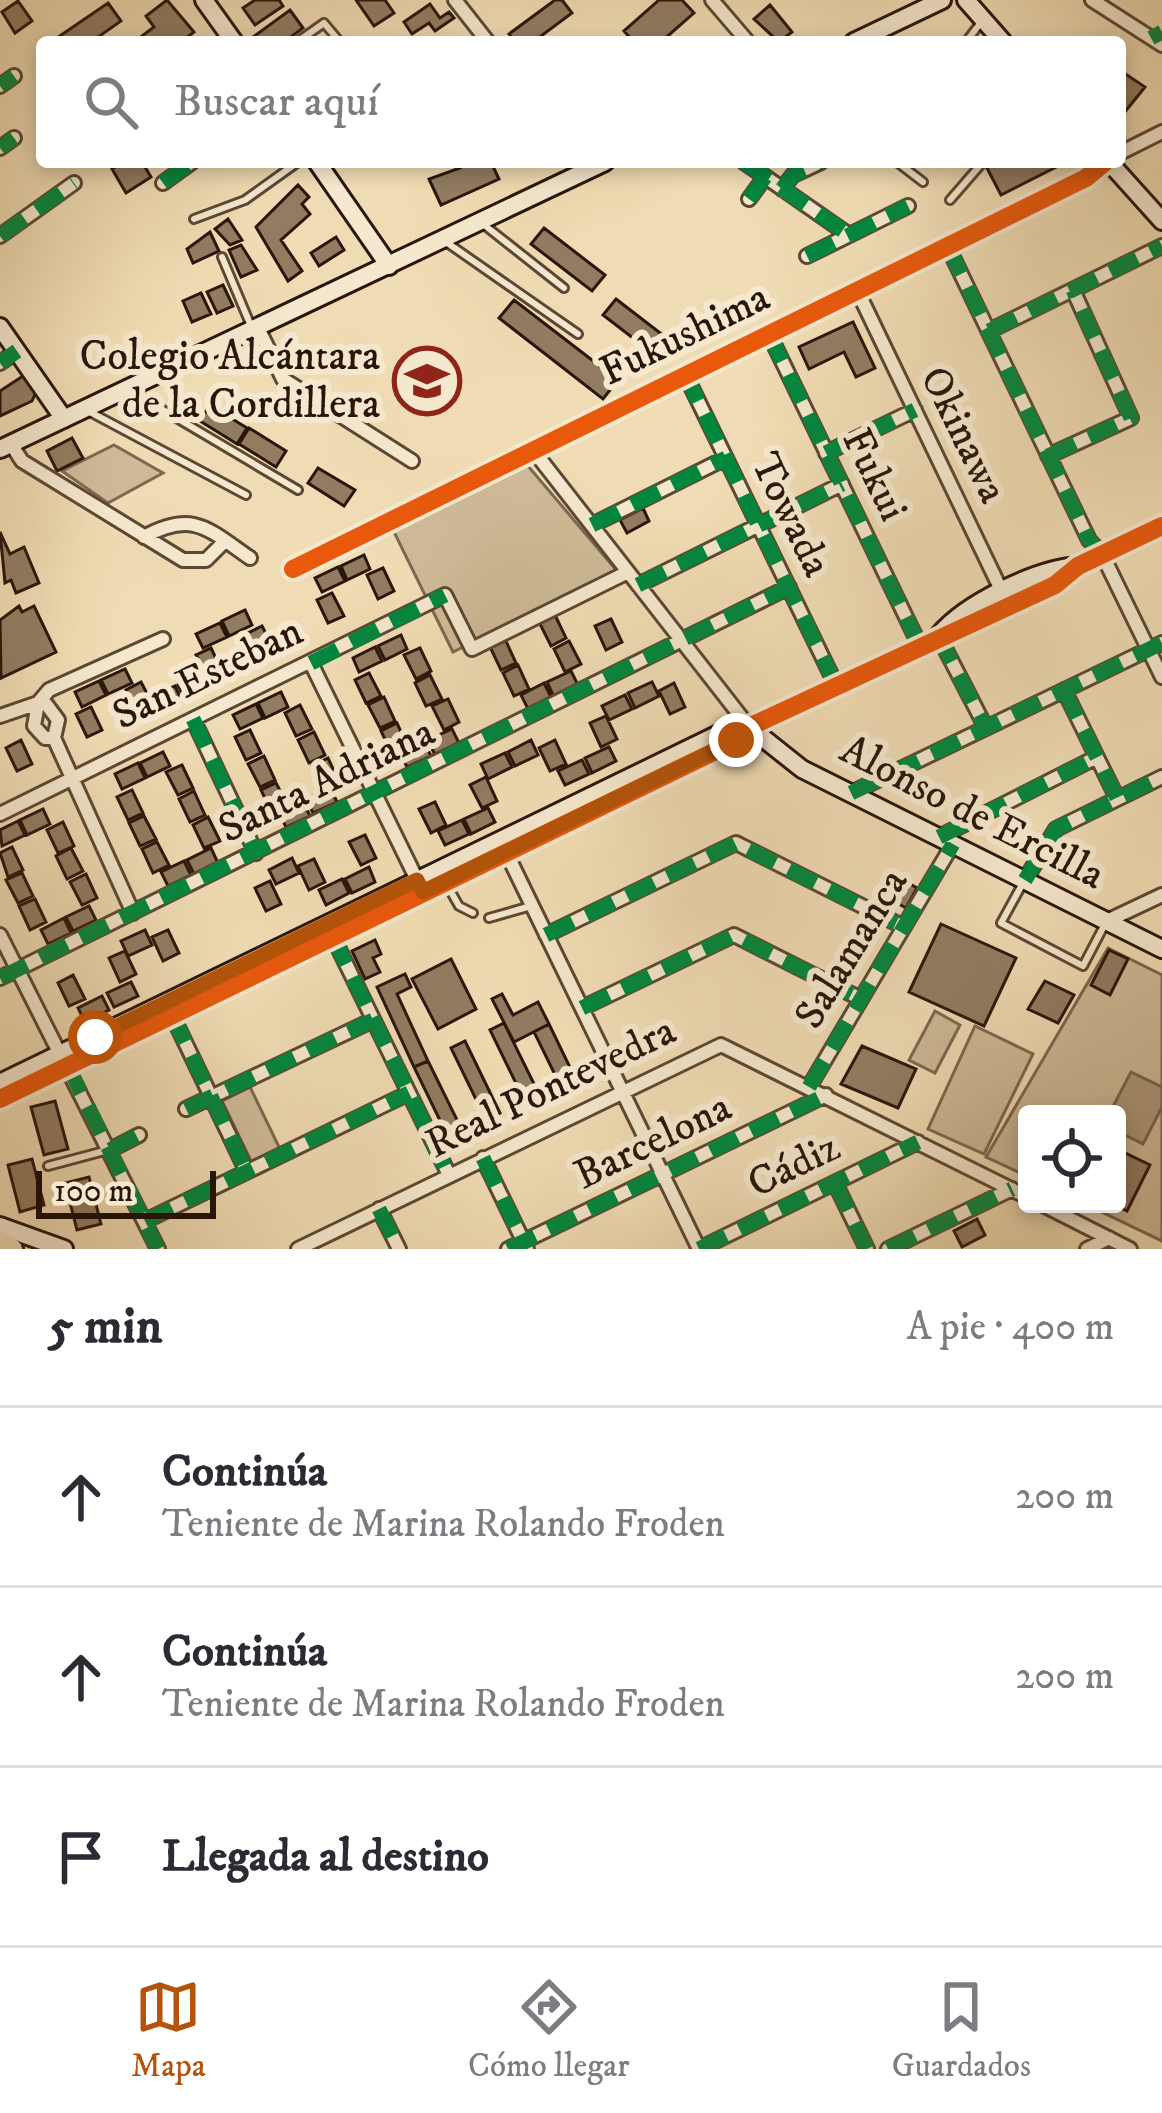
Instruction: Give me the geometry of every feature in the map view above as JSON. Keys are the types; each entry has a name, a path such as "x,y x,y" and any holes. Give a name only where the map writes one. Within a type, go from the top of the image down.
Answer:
{"main road":[{"path":"0,1240 13,1249"}],"street":[{"path":"204,0 229,36"},
{"path":"455,0 483,36"},
{"path":"712,0 743,36"},
{"path":"882,34 942,0"},
{"path":"966,0 998,36"},
{"path":"1092,0 1158,38"},
{"path":"0,86 14,76"},
{"path":"1126,150 1162,132"},
{"path":"0,148 14,138"},
{"path":"163,183 184,168"},
{"path":"321,168 389,266"},
{"path":"225,541 195,563 144,537 6,447 481,222 579,168"},
{"path":"752,168 849,236"},
{"path":"782,189 793,175 808,168"},
{"name":"Fukushima","path":"293,568 1099,168"},
{"path":"1113,168 1162,220"},
{"path":"749,199 765,177"},
{"path":"0,236 74,183"},
{"path":"807,256 908,206"},
{"path":"989,331 1162,246"},
{"path":"948,247 1089,541 1102,554 1155,646 1162,677"},
{"path":"1048,456 1131,418 1073,290"},
{"name":"Okinawa","path":"857,292 1007,600"},
{"path":"0,327 64,419"},
{"path":"255,329 283,379 412,461"},
{"name":"Fukui","path":"769,334 919,644"},
{"path":"0,363 16,351"},
{"name":"Towada","path":"686,374 836,685"},
{"path":"826,453 915,410"},
{"name":"Alonso de Ercilla","path":"533,450 749,727 792,764 1162,950"},
{"path":"592,525 726,458"},
{"path":"638,585 842,484"},
{"path":"144,537 179,521 193,522 250,558"},
{"path":"0,1083 172,1015 333,937 420,886 446,882 732,742 749,727 938,635 955,620 1007,600 1049,572 1078,566 1162,526"},
{"name":"San Esteban","path":"0,814 445,595 472,649 628,572"},
{"name":"Santa Adriana","path":"0,978 789,587"},
{"path":"938,635 986,728"},
{"path":"54,738 37,733 32,716 49,690 163,639"},
{"path":"851,793 1155,646"},
{"path":"311,663 420,886"},
{"path":"1064,690 1117,798"},
{"path":"0,716 38,703 46,704 58,720 54,738 133,913"},
{"path":"193,719 256,853"},
{"path":"0,1099 63,1060 725,731 749,727"},
{"path":"946,840 1097,758"},
{"path":"1025,880 1056,829 1162,777"},
{"name":"Salamanca","path":"809,1087 904,927 946,840"},
{"path":"546,935 736,843 904,927"},
{"path":"506,852 699,1249"},
{"path":"1107,921 1162,895"},
{"path":"582,1008 734,934 861,998"},
{"path":"0,935 158,1249"},
{"path":"333,937 449,1175"},
{"path":"172,1015 247,1172"},
{"path":"186,1109 373,1020"},
{"name":"Real Pontevedra","path":"298,1249 721,1046 1018,1192"},
{"path":"145,1221 409,1093"},
{"name":"Barcelona","path":"508,1249 525,1245 826,1095"},
{"path":"110,1150 139,1135"},
{"name":"Cádiz","path":"699,1249 919,1142"},
{"path":"483,1159 525,1245"},
{"path":"835,1183 867,1249"},
{"path":"888,1249 1012,1189"},
{"path":"380,1209 399,1249"},
{"path":"1059,1213 1130,1249"},
{"path":"0,1226 64,1249"},
{"path":"1087,1249 1109,1238"}],"lane":[{"path":"970,36 983,19"},
{"path":"305,36 323,23 335,36"},
{"path":"194,219 245,200 290,168"},
{"path":"905,168 923,182"},
{"path":"950,200 978,168"},
{"path":"481,222 564,288"},
{"path":"443,240 578,334"},
{"path":"222,257 255,329"},
{"path":"129,389 298,490"},
{"path":"85,409 246,495"},
{"path":"1025,880 1001,923 1083,966 1107,921"},
{"path":"446,882 459,905 473,913"},
{"path":"489,918 532,906"},
{"path":"48,1166 110,1150"}],"shaded area":[{"path":"114,445 163,473 108,503 62,471"},
{"path":"528,466 617,571 453,652 394,532"},
{"path":"1108,948 1162,975 1162,1241 1104,1213 1126,1213 1126,1105 1018,1105 1018,1172 986,1157"},
{"path":"935,1011 960,1025 935,1073 909,1060"},
{"path":"975,1026 1033,1054 984,1154 928,1129"},
{"path":"1131,1072 1162,1087 1162,1107 1143,1144 1126,1136 1126,1105 1114,1105"},
{"path":"250,1087 280,1149 252,1163 222,1101"}],"building":[{"path":"167,0 194,32 142,36 154,27 146,16"},
{"path":"255,0 279,0 283,6 255,25 243,8"},
{"path":"356,0 385,0 394,13 374,26"},
{"path":"555,0 562,0 572,13 541,36 509,34"},
{"path":"659,0 682,0 694,13 668,36 628,36 624,31"},
{"path":"18,1 32,21 15,33 2,12"},
{"path":"108,3 121,21 100,36 60,36"},
{"path":"430,4 440,18 449,12 454,18 435,31 429,23 412,34 404,22"},
{"path":"770,5 792,32 772,36 754,19"},
{"path":"290,10 303,28 292,36 254,36"},
{"path":"1126,75 1145,87 1126,111"},
{"path":"146,168 151,177 126,193 112,169"},
{"path":"460,168 494,168 499,179 441,205 429,179"},
{"path":"987,168 1054,168 1001,195"},
{"path":"298,185 309,197 302,204 310,214 281,240 302,271 288,281 256,227"},
{"path":"228,219 242,240 230,245 215,229"},
{"path":"544,228 605,275 592,291 531,244"},
{"path":"210,232 219,251 193,263 187,249"},
{"path":"336,237 344,250 319,266 311,253"},
{"path":"241,245 257,270 241,277 229,250"},
{"path":"223,285 233,306 217,313 207,292"},
{"path":"201,293 211,314 192,322 183,301"},
{"path":"616,299 677,346 664,362 603,315"},
{"path":"514,300 618,380 603,399 499,318"},
{"path":"853,322 875,368 856,377 844,352 809,369 799,347"},
{"path":"26,374 37,390 32,401 0,416 0,391"},
{"path":"210,405 247,428 237,444 200,421"},
{"path":"249,428 286,451 276,467 239,444"},
{"path":"72,438 83,458 57,471 47,451"},
{"path":"318,468 355,490 344,506 308,483"},
{"path":"643,508 649,521 627,533 620,520"},
{"path":"0,532 10,554 24,547 39,583 16,593 11,580 5,583"},
{"path":"364,555 370,569 347,580 341,566"},
{"path":"338,567 345,581 322,592 315,578"},
{"path":"383,568 394,591 378,599 367,575"},
{"path":"332,593 344,616 328,623 317,600"},
{"path":"19,606 22,612 34,606 56,652 1,678 0,620"},
{"path":"245,610 252,625 229,636 222,621"},
{"path":"555,615 566,638 551,646 539,622"},
{"path":"611,619 622,642 606,650 595,626"},
{"path":"220,623 227,637 203,648 196,634"},
{"path":"262,626 274,649 259,656 248,633"},
{"path":"401,635 407,649 385,660 378,646"},
{"path":"505,639 516,663 501,670 490,647"},
{"path":"569,641 581,664 565,672 554,649"},
{"path":"375,647 382,661 359,672 353,658"},
{"path":"211,648 222,671 208,678 196,655"},
{"path":"420,648 431,671 416,679 404,655"},
{"path":"518,665 529,689 514,696 503,673"},
{"path":"125,669 132,683 108,694 101,680"},
{"path":"571,671 578,685 554,697 547,682"},
{"path":"201,673 209,688 185,699 178,685"},
{"path":"369,673 381,696 366,703 355,680"},
{"path":"430,675 442,699 426,706 415,683"},
{"path":"99,681 106,695 82,707 75,692"},
{"path":"141,682 153,705 137,713 126,690"},
{"path":"652,682 659,696 635,708 628,693"},
{"path":"544,683 551,697 528,709 521,695"},
{"path":"674,683 685,707 670,714 659,691"},
{"path":"175,686 182,701 159,712 152,697"},
{"path":"281,692 288,707 265,718 258,703"},
{"path":"625,695 632,709 609,720 602,706"},
{"path":"384,697 395,721 380,728 368,705"},
{"path":"448,699 459,722 444,730 432,706"},
{"path":"256,704 263,718 240,729 233,715"},
{"path":"300,705 312,729 296,736 285,713"},
{"path":"91,707 102,730 87,737 76,714"},
{"path":"606,716 617,739 601,747 590,723"},
{"path":"397,723 408,747 392,754 381,731"},
{"path":"452,729 459,743 435,755 428,740"},
{"path":"250,730 261,753 246,760 235,737"},
{"path":"314,732 325,755 309,763 298,740"},
{"path":"21,740 32,764 17,771 6,748"},
{"path":"531,740 538,755 515,766 508,752"},
{"path":"555,740 566,764 550,771 539,748"},
{"path":"424,741 431,756 407,767 400,753"},
{"path":"609,747 616,761 592,773 585,758"},
{"path":"163,752 170,766 147,777 140,763"},
{"path":"505,753 512,767 488,779 481,764"},
{"path":"264,756 275,780 260,787 248,764"},
{"path":"328,758 339,782 324,789 312,766"},
{"path":"582,760 589,774 565,785 558,771"},
{"path":"138,763 145,778 122,789 115,774"},
{"path":"182,765 193,788 178,795 166,772"},
{"path":"486,777 497,801 482,808 470,785"},
{"path":"276,783 288,806 272,813 261,790"},
{"path":"330,787 337,802 313,813 306,799"},
{"path":"132,790 143,813 128,820 117,797"},
{"path":"194,791 205,815 190,822 179,799"},
{"path":"303,801 310,816 286,827 279,813"},
{"path":"435,802 446,825 431,833 419,809"},
{"path":"488,808 495,822 471,834 464,819"},
{"path":"43,809 50,824 27,835 20,820"},
{"path":"144,816 156,839 140,846 129,823"},
{"path":"208,817 220,841 204,848 193,825"},
{"path":"462,820 469,834 445,845 438,831"},
{"path":"18,821 25,835 2,846 0,830"},
{"path":"63,822 74,846 58,853 47,830"},
{"path":"365,835 376,858 361,865 349,842"},
{"path":"157,842 169,865 153,873 142,849"},
{"path":"12,847 23,870 8,877 0,853"},
{"path":"71,848 83,871 67,879 56,856"},
{"path":"211,848 218,863 194,874 187,860"},
{"path":"292,858 299,873 276,884 269,870"},
{"path":"314,859 325,882 309,890 298,866"},
{"path":"184,861 191,875 168,886 161,872"},
{"path":"369,867 375,882 352,893 345,879"},
{"path":"22,873 33,896 18,903 6,880"},
{"path":"86,874 97,898 82,905 70,882"},
{"path":"900,878 917,888 906,908 888,898"},
{"path":"342,879 349,893 326,905 319,890"},
{"path":"270,881 281,904 266,911 255,888"},
{"path":"35,899 46,922 30,930 19,906"},
{"path":"89,906 96,920 73,931 66,917"},
{"path":"64,918 71,933 48,944 41,930"},
{"path":"941,924 1016,958 984,1026 909,992"},
{"path":"145,930 152,945 128,956 121,941"},
{"path":"168,930 179,953 163,961 152,937"},
{"path":"375,940 381,954 373,958 380,972 365,979 352,951"},
{"path":"1109,950 1128,959 1110,995 1091,985"},
{"path":"125,951 136,974 120,982 109,958"},
{"path":"451,959 476,1009 438,1029 412,979"},
{"path":"405,974 411,987 397,994 428,1061 414,1067 377,987"},
{"path":"73,975 85,999 69,1006 58,983"},
{"path":"1045,981 1074,995 1058,1023 1028,1009"},
{"path":"131,982 138,996 114,1007 107,993"},
{"path":"502,994 513,1015 538,1002 549,1024 514,1042 492,999"},
{"path":"102,996 109,1010 85,1022 78,1008"},
{"path":"504,1023 537,1090 558,1080 563,1091 528,1108 490,1030"},
{"path":"549,1024 578,1084 563,1091 534,1032"},
{"path":"465,1041 500,1113 486,1120 451,1048"},
{"path":"862,1046 916,1069 898,1108 841,1084"},
{"path":"428,1061 463,1132 449,1139 414,1067"},
{"path":"55,1101 68,1149 44,1155 31,1107"},
{"path":"1126,1153 1150,1165 1126,1210"},
{"path":"32,1159 44,1205 20,1212 8,1165"},
{"path":"89,1177 101,1224 77,1230 65,1183"},
{"path":"977,1219 985,1235 962,1247 954,1231"}],"marked path":[{"path":"1151,38 1162,32"},
{"path":"0,86 14,76"},
{"path":"0,148 14,138"},
{"path":"163,183 184,168"},
{"path":"753,168 849,235"},
{"path":"782,189 793,175 808,168"},
{"path":"749,199 765,177"},
{"path":"0,236 74,183"},
{"path":"807,256 908,206"},
{"path":"989,331 1162,246"},
{"path":"948,247 1089,540 1102,554"},
{"path":"1048,456 1131,418 1073,290"},
{"path":"769,334 919,644"},
{"path":"0,363 17,351"},
{"path":"685,374 836,685"},
{"path":"826,453 915,410"},
{"path":"592,525 726,458"},
{"path":"638,585 842,484"},
{"path":"0,978 789,587"},
{"path":"311,663 445,595"},
{"path":"938,635 986,728"},
{"path":"851,793 1162,643"},
{"path":"1064,690 1117,798"},
{"path":"193,719 256,853"},
{"path":"939,837 1097,757"},
{"path":"1025,880 1056,829 1162,777"},
{"path":"546,935 736,843 904,927"},
{"path":"809,1087 953,844"},
{"path":"582,1008 734,935 861,999"},
{"path":"333,937 449,1175"},
{"path":"172,1015 247,1172"},
{"path":"186,1109 373,1020"},
{"path":"68,1066 158,1249"},
{"path":"145,1221 409,1093"},
{"path":"508,1249 826,1095"},
{"path":"110,1150 139,1135"},
{"path":"699,1249 918,1142"},
{"path":"483,1158 527,1249"},
{"path":"835,1183 867,1249"},
{"path":"888,1249 1012,1189"},
{"path":"379,1209 399,1249"}],"cycle path":[{"path":"293,569 1086,178 1098,168"},
{"path":"0,1099 732,743 749,727 1055,585 1078,566 1162,526"}],"place":[{"name":"Colegio Alcántara de la Cordillera","path":"427,381"}],"route":[{"path":"95,1037 417,880 423,892 736,740"}]}
